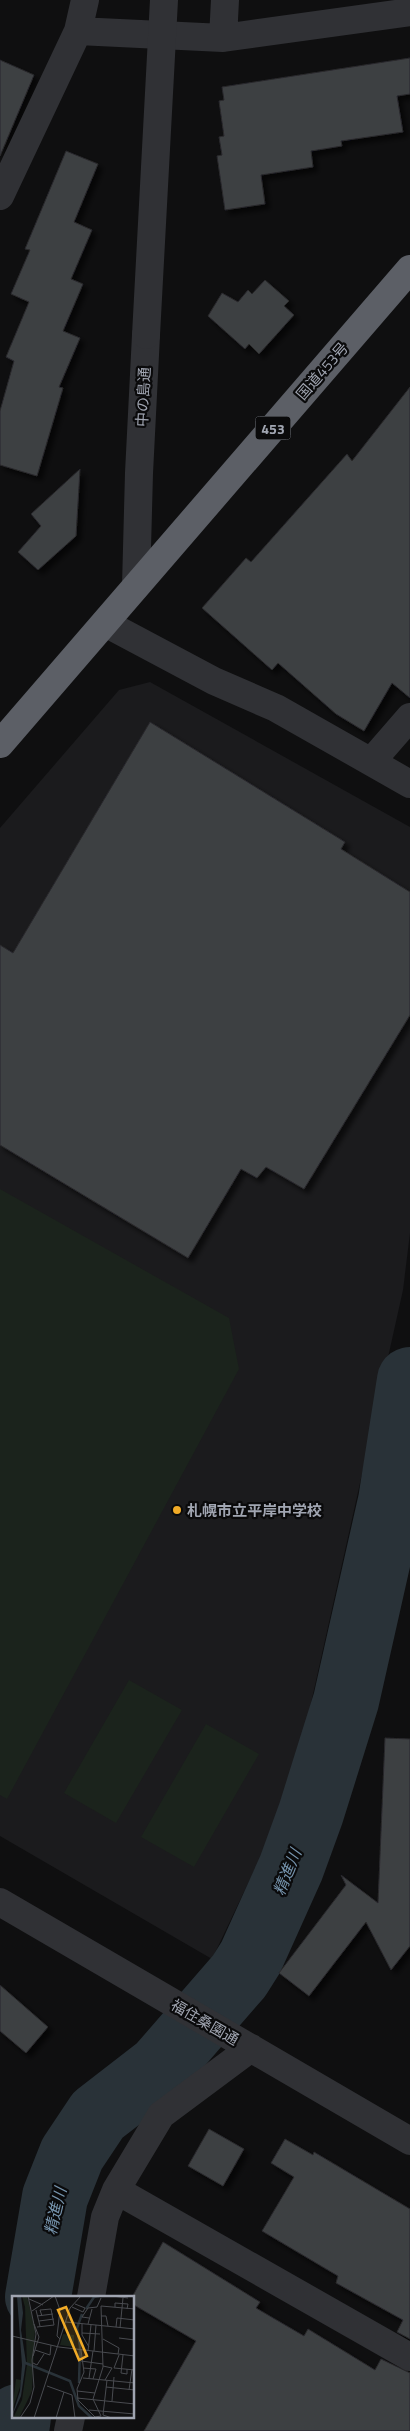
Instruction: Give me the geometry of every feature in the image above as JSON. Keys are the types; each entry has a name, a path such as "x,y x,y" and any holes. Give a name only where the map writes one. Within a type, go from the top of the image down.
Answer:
{"highway":[{"name":"国道453号","path":"136,586 410,269"},
{"name":"453","path":"0,744 136,586"}],"street":[{"path":"0,196 78,31 85,0"},
{"name":"中の島通","path":"136,586 138,474 164,0"},
{"path":"223,38 225,0"},
{"path":"78,31 223,38 410,12"},
{"path":"105,623 214,681 276,708 410,784"},
{"path":"371,762 410,716"},
{"name":"福住桑園通","path":"0,1902 410,2141"},
{"path":"91,2296 105,2217 116,2190 161,2115 251,2048"},
{"path":"116,2190 410,2356"},
{"path":"68,2431 71,2418"}],"shaded area":[{"name":"札幌市立平岸中学校","path":"150,682 410,827 410,1233 403,1290 305,1730 285,1806 212,1959 0,1836 0,828 119,690"},
{"path":"0,1189 229,1318 239,1369 7,1799 0,1795"},
{"path":"129,1680 182,1710 116,1823 64,1793"},
{"path":"206,1724 259,1754 194,1867 141,1837"}],"building":[{"path":"410,58 410,94 397,96 403,132 341,141 342,146 311,151 313,167 261,175 265,204 225,210 217,156 222,155 219,137 224,136 219,101 224,100 222,87"},
{"path":"0,60 34,75 0,156"},
{"path":"66,151 98,164 74,222 92,230 71,279 83,284 63,331 80,338 59,387 63,388 37,476 0,465 0,411 14,361 6,357 29,302 11,294 30,250 25,249"},
{"path":"265,280 289,301 284,306 294,315 259,354 249,344 245,349 208,316 222,293 238,302 248,290 252,294"},
{"path":"410,387 410,698 392,683 364,731 336,714 278,663 272,670 202,608 246,558 251,562 347,454 352,461"},
{"path":"80,469 76,536 38,570 18,552 41,526 31,514"},
{"path":"150,722 345,842 341,849 410,892 410,1015 304,1189 266,1167 257,1178 241,1169 188,1258 0,1145 0,945 13,953"},
{"path":"385,1738 410,1739 410,1946 391,1970 366,1922 309,1996 279,1973 346,1885 341,1875 378,1903"},
{"path":"0,1985 48,2027 26,2053 0,2031"},
{"path":"209,2129 244,2149 223,2186 188,2166"},
{"path":"285,2139 313,2155 314,2152 410,2209 410,2339 397,2332 403,2320 336,2283 338,2276 262,2231 294,2177 271,2163"},
{"path":"163,2242 260,2302 256,2308 304,2336 308,2329 375,2370 381,2359 410,2373 410,2431 144,2431 196,2341 135,2306 135,2296 133,2296"}],"waterway":[{"name":"精進川","path":"38,2296 55,2197 72,2154 98,2115 160,2067 239,1976 251,1957 291,1868 311,1813 346,1701 391,1501 410,1380"},
{"name":"精進川","path":"16,2431 18,2418"}],"place":[{"name":"札幌市立平岸中学校","path":"177,1510"}]}
